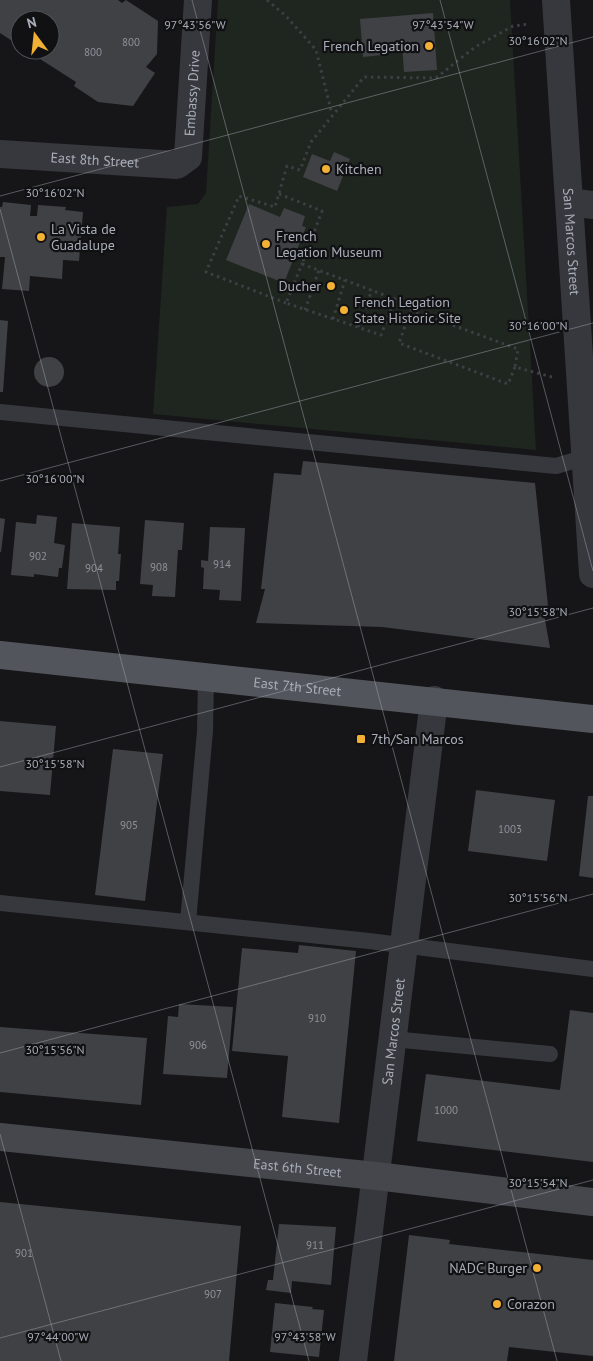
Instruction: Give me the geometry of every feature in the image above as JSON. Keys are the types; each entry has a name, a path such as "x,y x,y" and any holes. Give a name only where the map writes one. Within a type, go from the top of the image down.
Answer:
{"main road":[{"name":"East 7th Street","path":"0,654 206,678 434,700 593,719"}],"street":[{"name":"Embassy Drive","path":"188,157 198,0"},
{"name":"San Marcos Street","path":"557,10 582,204 582,385 590,457 593,574"},
{"name":"East 8th Street","path":"0,154 177,165 188,157"},
{"name":"San Marcos Street","path":"353,1361 434,700"},
{"name":"East 6th Street","path":"0,1137 376,1176 593,1202"}],"lane":[{"path":"0,412 556,466 590,457"},
{"path":"188,922 205,731 206,678"},
{"path":"0,903 188,922 593,969"},
{"path":"392,1039 550,1054"}],"path":[{"path":"267,0 286,16 316,50 332,115"},
{"path":"302,264 395,299 381,336 305,310 206,272 239,196 275,207 287,166 300,170 310,142 364,77 436,78 475,48 513,26 557,10"},
{"path":"278,194 322,211 286,303"},
{"path":"305,310 319,270"},
{"path":"333,319 345,280"},
{"path":"358,327 372,290"},
{"path":"411,310 518,349 515,367 508,384 399,343 411,310"},
{"path":"388,318 406,325"},
{"path":"515,367 582,385"}],"shaded area":[{"name":"French Legation State Historic Site","path":"218,0 510,0 536,450 153,414 167,207 198,204 206,193"}],"building":[{"path":"0,0 118,0 122,3 126,0 158,21 157,54 146,67 155,73 133,106 98,102 74,86 76,82 42,60 60,60 60,10 10,10 10,40 0,33"},
{"path":"433,13 437,70 404,72 402,43 382,45 382,55 363,57 360,19"},
{"name":"Kitchen","path":"334,152 350,159 337,191 303,177 312,154 330,161"},
{"name":"La Vista de Guadalupe","path":"3,202 31,205 30,216 37,216 38,205 66,207 65,210 83,212 79,261 63,260 62,279 30,276 29,291 2,289 5,257 0,257 0,207 2,207"},
{"name":"French Legation Museum","path":"249,204 280,217 284,208 305,216 302,226 306,227 284,283 226,260"},
{"path":"0,320 8,321 3,392 0,392"},
{"path":"49,357 60,361 64,372 60,383 49,387 38,383 34,372 38,361"},
{"path":"303,461 535,483 549,615 544,614 550,648 382,627 256,623 265,589 261,589 274,473 301,475"},
{"path":"37,515 57,517 54,543 65,545 62,568 59,568 58,577 34,574 34,577 11,575 16,522 36,524"},
{"path":"0,518 5,519 1,552 0,552"},
{"path":"145,520 184,523 182,550 178,550 175,597 152,596 153,585 140,584"},
{"path":"72,523 120,527 118,554 121,554 119,581 116,581 116,590 67,589"},
{"path":"210,527 245,528 241,601 219,600 220,590 203,589 204,568 201,567 201,560 208,561"},
{"path":"0,721 56,726 50,795 0,791"},
{"path":"113,749 163,754 145,901 95,895"},
{"path":"476,790 555,800 547,861 468,851"},
{"path":"588,796 593,796 593,878 579,876"},
{"path":"299,945 356,951 339,1123 282,1117 288,1056 232,1051 242,948 298,953"},
{"path":"179,1004 233,1007 227,1078 163,1074 168,1016 178,1017"},
{"path":"570,1010 593,1013 593,1162 417,1141 426,1074 560,1090"},
{"path":"0,1027 147,1038 141,1105 0,1092"},
{"path":"0,1202 241,1226 229,1361 0,1361"},
{"path":"279,1224 336,1227 331,1285 292,1281 291,1293 266,1290 268,1280 273,1280"},
{"name":"Corazon","path":"409,1235 450,1240 449,1244 593,1260 593,1356 509,1347 507,1361 394,1361"},
{"path":"275,1303 324,1310 319,1357 270,1352"}],"place":[{"name":"French Legation","path":"429,46"},
{"name":"Kitchen","path":"326,169"},
{"name":"La Vista de Guadalupe","path":"41,237"},
{"name":"French Legation Museum","path":"266,244"},
{"name":"Ducher","path":"331,286"},
{"name":"French Legation State Historic Site","path":"344,310"},
{"name":"7th/San Marcos","path":"361,739"},
{"name":"NADC Burger","path":"537,1268"},
{"name":"Corazon","path":"497,1304"}]}
